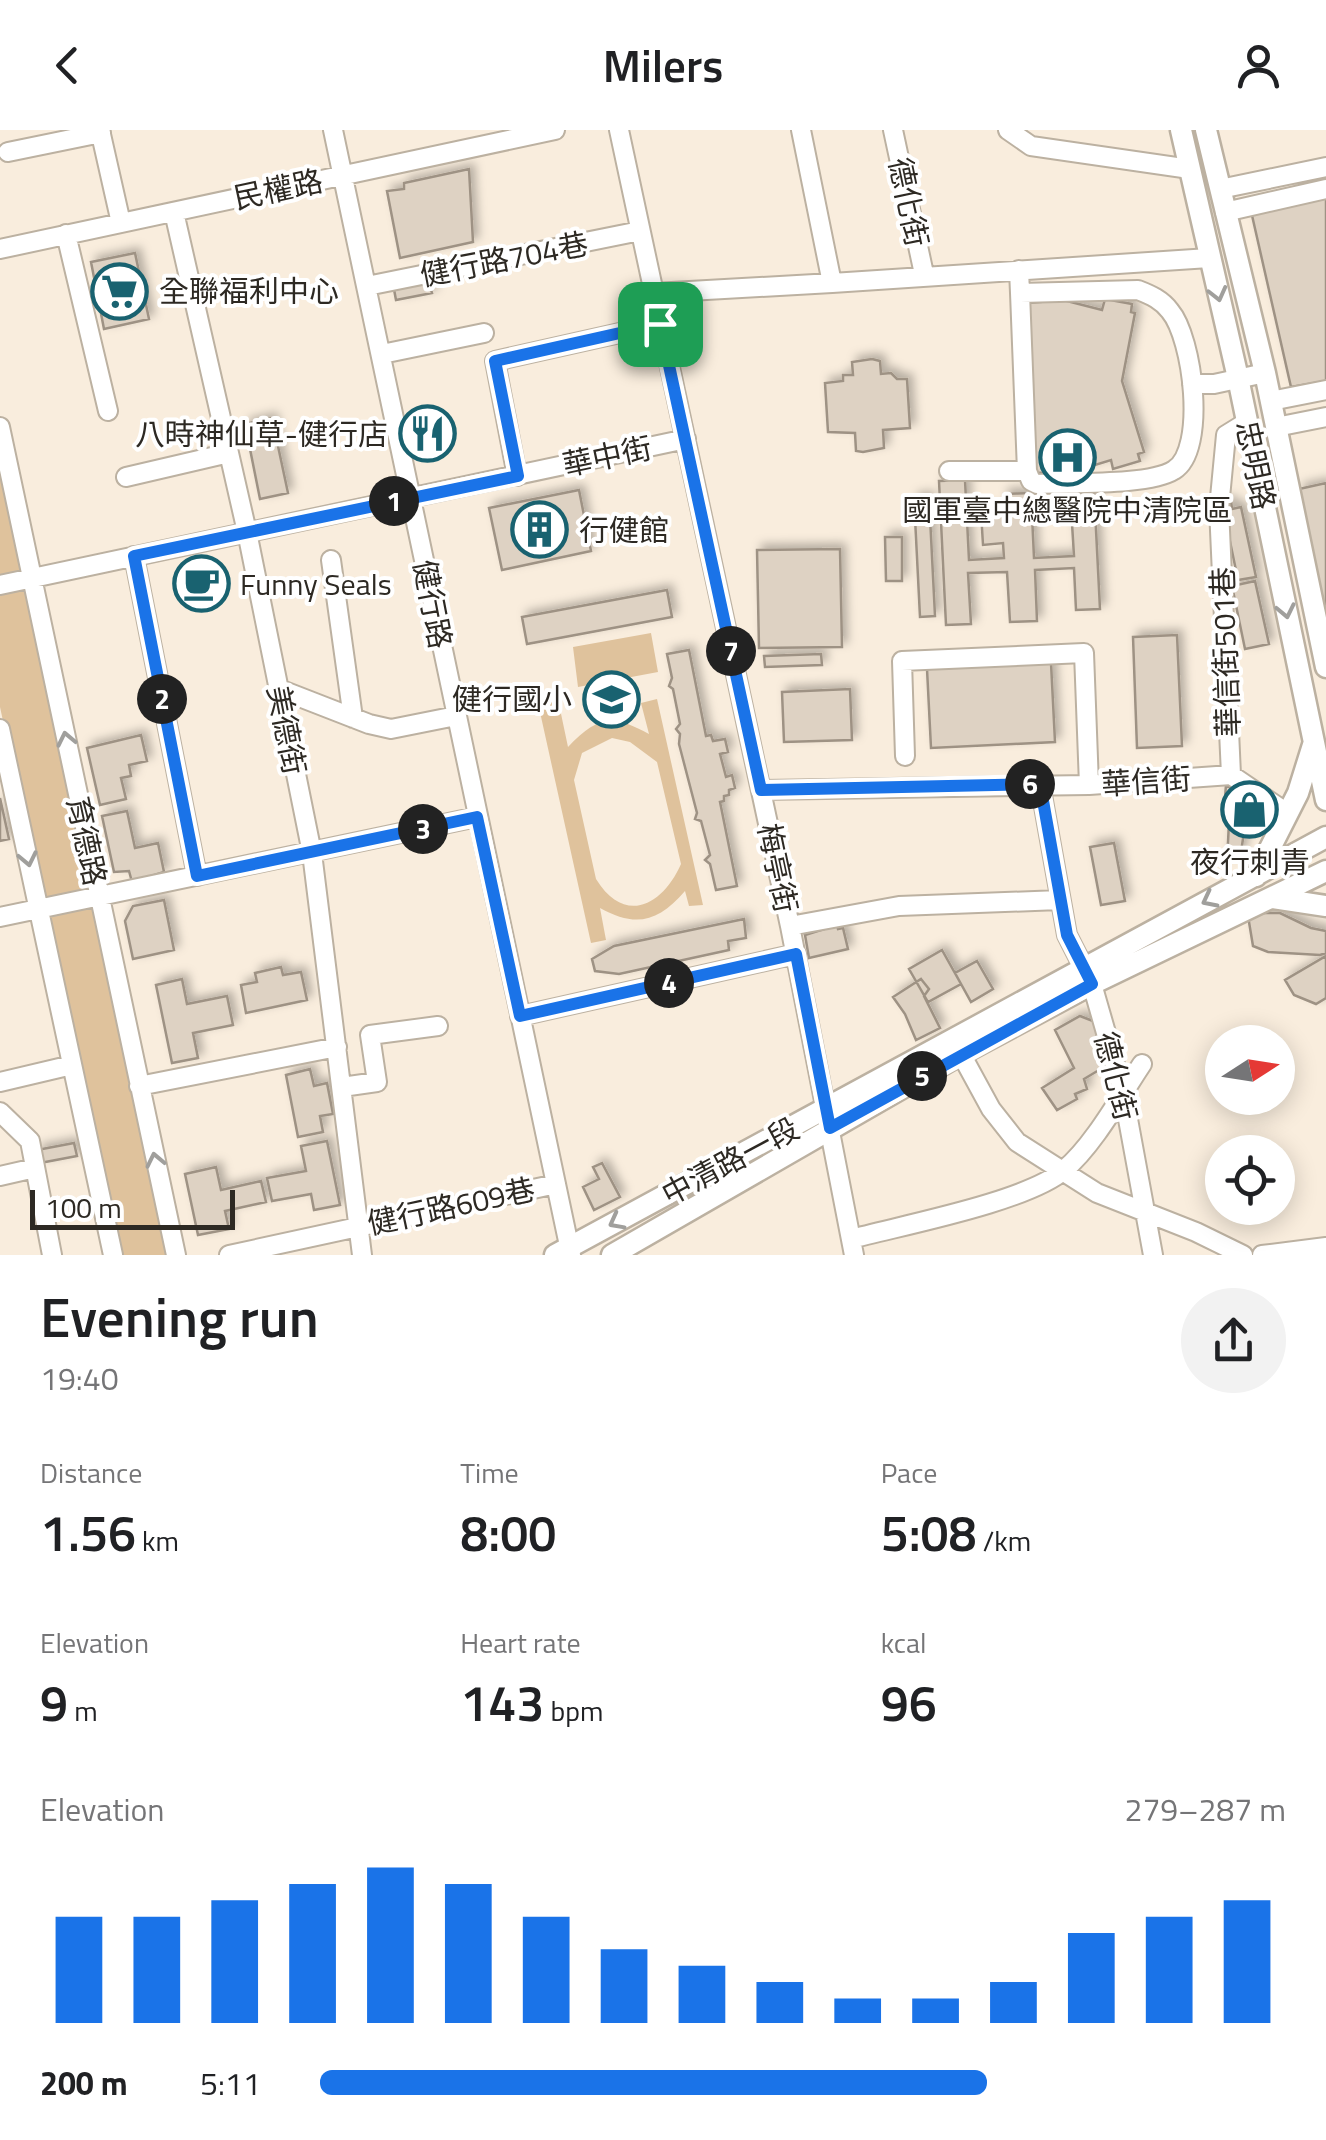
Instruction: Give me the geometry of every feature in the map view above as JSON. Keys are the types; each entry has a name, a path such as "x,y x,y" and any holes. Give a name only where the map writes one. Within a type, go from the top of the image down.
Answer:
{"main road":[{"name":"忠明路","path":"1181,130 1238,378 1326,800"},
{"name":"忠明路","path":"1206,130 1265,373 1326,667"},
{"path":"1256,876 1298,793 1314,743"},
{"name":"中清路一段","path":"612,1255 828,1119 1326,837"},
{"name":"中清路一段","path":"565,1252 961,1054 1087,975 1273,898 1326,870"},
{"path":"1273,898 1326,906"}],"street":[{"name":"健行路","path":"333,130 556,1184 565,1252"},
{"name":"民權路","path":"0,248 342,176 507,135 555,130"},
{"name":"梅亭街","path":"619,130 796,954 853,1247"},
{"path":"802,130 832,282"},
{"name":"德化街","path":"893,130 924,274"},
{"path":"1008,131 1031,146 1190,170"},
{"path":"8,152 101,132 121,223"},
{"path":"1220,189 1326,167"},
{"path":"1225,212 1326,189"},
{"name":"美德街","path":"174,212 230,453 312,853 362,1255"},
{"name":"健行路704巷","path":"368,286 640,232"},
{"path":"66,234 108,411"},
{"path":"654,293 1209,258"},
{"path":"1019,270 1020,293 1028,471 1030,481 1037,484 1148,479 1165,475 1188,458 1192,384 1188,346 1171,312 1154,296 1138,290 1020,293"},
{"path":"518,476 495,361 660,324"},
{"path":"382,354 484,333"},
{"path":"1192,384 1265,373"},
{"path":"1271,401 1326,390"},
{"path":"1276,428 1326,417"},
{"name":"華信街501巷","path":"1230,774 1219,508 1226,436 1247,422"},
{"name":"育德路","path":"0,427 176,1255"},
{"name":"華中街","path":"0,585 686,440"},
{"path":"126,477 230,453"},
{"path":"948,472 1028,471"},
{"path":"134,556 197,876"},
{"path":"331,560 352,718"},
{"path":"905,756 902,661 1084,653 1089,785"},
{"path":"279,689 391,729 456,716"},
{"name":"育德路","path":"0,729 113,1255"},
{"path":"1230,774 1287,814"},
{"name":"華信街","path":"761,790 1089,785 1230,774"},
{"name":"德化街","path":"1040,784 1067,935 1087,975 1123,1092 1154,1255"},
{"path":"0,917 477,817"},
{"path":"790,926 900,906 1060,900"},
{"path":"520,1016 796,954"},
{"path":"342,1087 377,1082 370,1035 438,1026"},
{"path":"140,1086 336,1046"},
{"path":"961,1054 990,1108 1018,1142 1097,1193 1244,1255"},
{"path":"853,1247 1000,1199 1063,1171 1142,1064"},
{"path":"0,1082 72,1066"},
{"path":"0,1112 30,1141 52,1255"},
{"path":"0,1176 35,1168"},
{"name":"健行路609巷","path":"229,1255 556,1184"},
{"path":"1262,1255 1326,1247"}],"shaded area":[{"path":"0,456 26,575 0,581"},
{"path":"28,587 92,891 42,902 0,707 0,593"},
{"path":"651,633 658,672 578,687 573,647"},
{"path":"556,690 568,747 588,729 606,721 625,723 649,734 641,703 657,699 703,905 689,906 685,891 665,910 646,919 625,918 600,908 606,940 591,943 536,694","holes":["612,738 630,742 657,762 681,864 654,899 631,906 607,894 596,879 574,780 582,753"]},
{"path":"95,902 168,1255 121,1255 44,913"}],"building":[{"path":"469,169 473,242 400,258 387,191 404,189 404,183"},
{"path":"1326,194 1326,381 1291,387 1251,211"},
{"name":"全聯福利中心","path":"135,253 149,319 104,329 91,262"},
{"path":"428,278 432,293 396,300 393,284"},
{"path":"1105,299 1132,304 1131,312 1135,313 1122,381 1144,452 1138,454 1140,461 1113,469 1111,460 1072,472 1034,473 1028,303 1063,300 1102,310"},
{"path":"880,361 881,374 907,379 910,428 883,430 884,448 863,452 856,451 855,433 828,432 825,383 843,381 843,375 853,375 852,362"},
{"path":"272,418 288,493 260,499 245,424"},
{"path":"965,480 969,560 1004,558 1003,543 983,545 981,512 1005,511 1004,494 1031,493 1034,558 1074,556 1070,491 1094,490 1100,609 1076,610 1074,568 1035,570 1037,621 1010,622 1007,572 968,573 971,624 946,625 939,481"},
{"path":"1326,483 1326,616 1299,489"},
{"name":"行健館","path":"579,490 591,551 502,570 489,508"},
{"path":"929,497 935,616 920,617 914,498"},
{"path":"1231,501 1232,509 1241,507 1256,577 1238,580 1222,503"},
{"path":"885,537 902,537 902,581 886,581"},
{"path":"840,549 842,647 759,648 757,550"},
{"path":"1255,581 1269,644 1245,649 1232,586"},
{"path":"667,590 672,617 527,644 522,617"},
{"path":"1177,635 1182,746 1137,748 1133,637"},
{"path":"689,650 706,736 711,735 713,741 725,739 728,752 720,754 726,777 732,775 735,788 720,802 737,886 716,890 710,864 705,860 710,855 701,821 695,819 697,813 676,729 680,724 673,689 669,686 672,678 667,654"},
{"path":"821,654 822,665 765,667 764,656"},
{"path":"1051,663 1055,742 931,748 927,669"},
{"path":"850,689 852,740 784,742 782,692"},
{"path":"141,735 147,761 129,765 131,776 121,778 126,799 100,805 87,748"},
{"path":"1226,785 1249,799 1241,852 1227,862 1230,802 1225,798"},
{"path":"0,798 9,839 0,841"},
{"path":"127,811 135,848 158,843 164,872 132,882 129,871 114,872 102,816"},
{"path":"1114,843 1125,901 1101,905 1090,847"},
{"path":"164,900 174,950 133,959 125,921 133,906"},
{"path":"1280,913 1326,931 1326,953 1268,952 1253,946 1248,916"},
{"path":"744,919 746,938 728,941 729,950 619,974 595,971 592,959 614,946"},
{"path":"837,925 838,929 843,928 848,949 809,958 805,935"},
{"path":"942,950 961,984 928,1002 909,969"},
{"path":"1326,956 1326,998 1316,1004 1294,995 1285,980"},
{"path":"977,961 993,989 971,1002 955,973"},
{"path":"281,967 283,975 301,972 307,1000 246,1013 241,985 257,982 255,973"},
{"path":"182,979 187,1004 227,996 233,1025 193,1033 198,1058 172,1063 156,985"},
{"path":"921,979 929,989 924,996 940,1028 916,1040 893,997"},
{"path":"1080,1016 1098,1023 1109,1064 1084,1079 1087,1089 1057,1110 1042,1088 1074,1068 1055,1030"},
{"path":"310,1069 314,1086 327,1083 333,1114 320,1116 323,1132 298,1137 286,1075"},
{"path":"327,1141 340,1205 314,1210 311,1194 272,1201 267,1178 306,1171 301,1146"},
{"path":"74,1143 77,1156 40,1163 37,1150"},
{"path":"602,1163 620,1197 594,1210 583,1187 599,1179 593,1167"},
{"path":"216,1167 221,1190 261,1181 266,1202 225,1211 229,1229 198,1235 185,1174"}],"place":[{"name":"全聯福利中心","path":"120,291"},
{"name":"八時神仙草-健行店","path":"427,434"},
{"name":"國軍臺中總醫院中清院區","path":"1067,457"},
{"name":"行健館","path":"540,530"},
{"name":"Funny Seals","path":"201,584"},
{"name":"健行國小","path":"611,699"},
{"name":"夜行刺青","path":"1250,810"}],"route":[{"path":"660,324 761,790 1040,784 1067,935 1092,984 830,1128 796,954 520,1016 477,817 197,876 134,556 518,476 495,361 660,324"}]}
